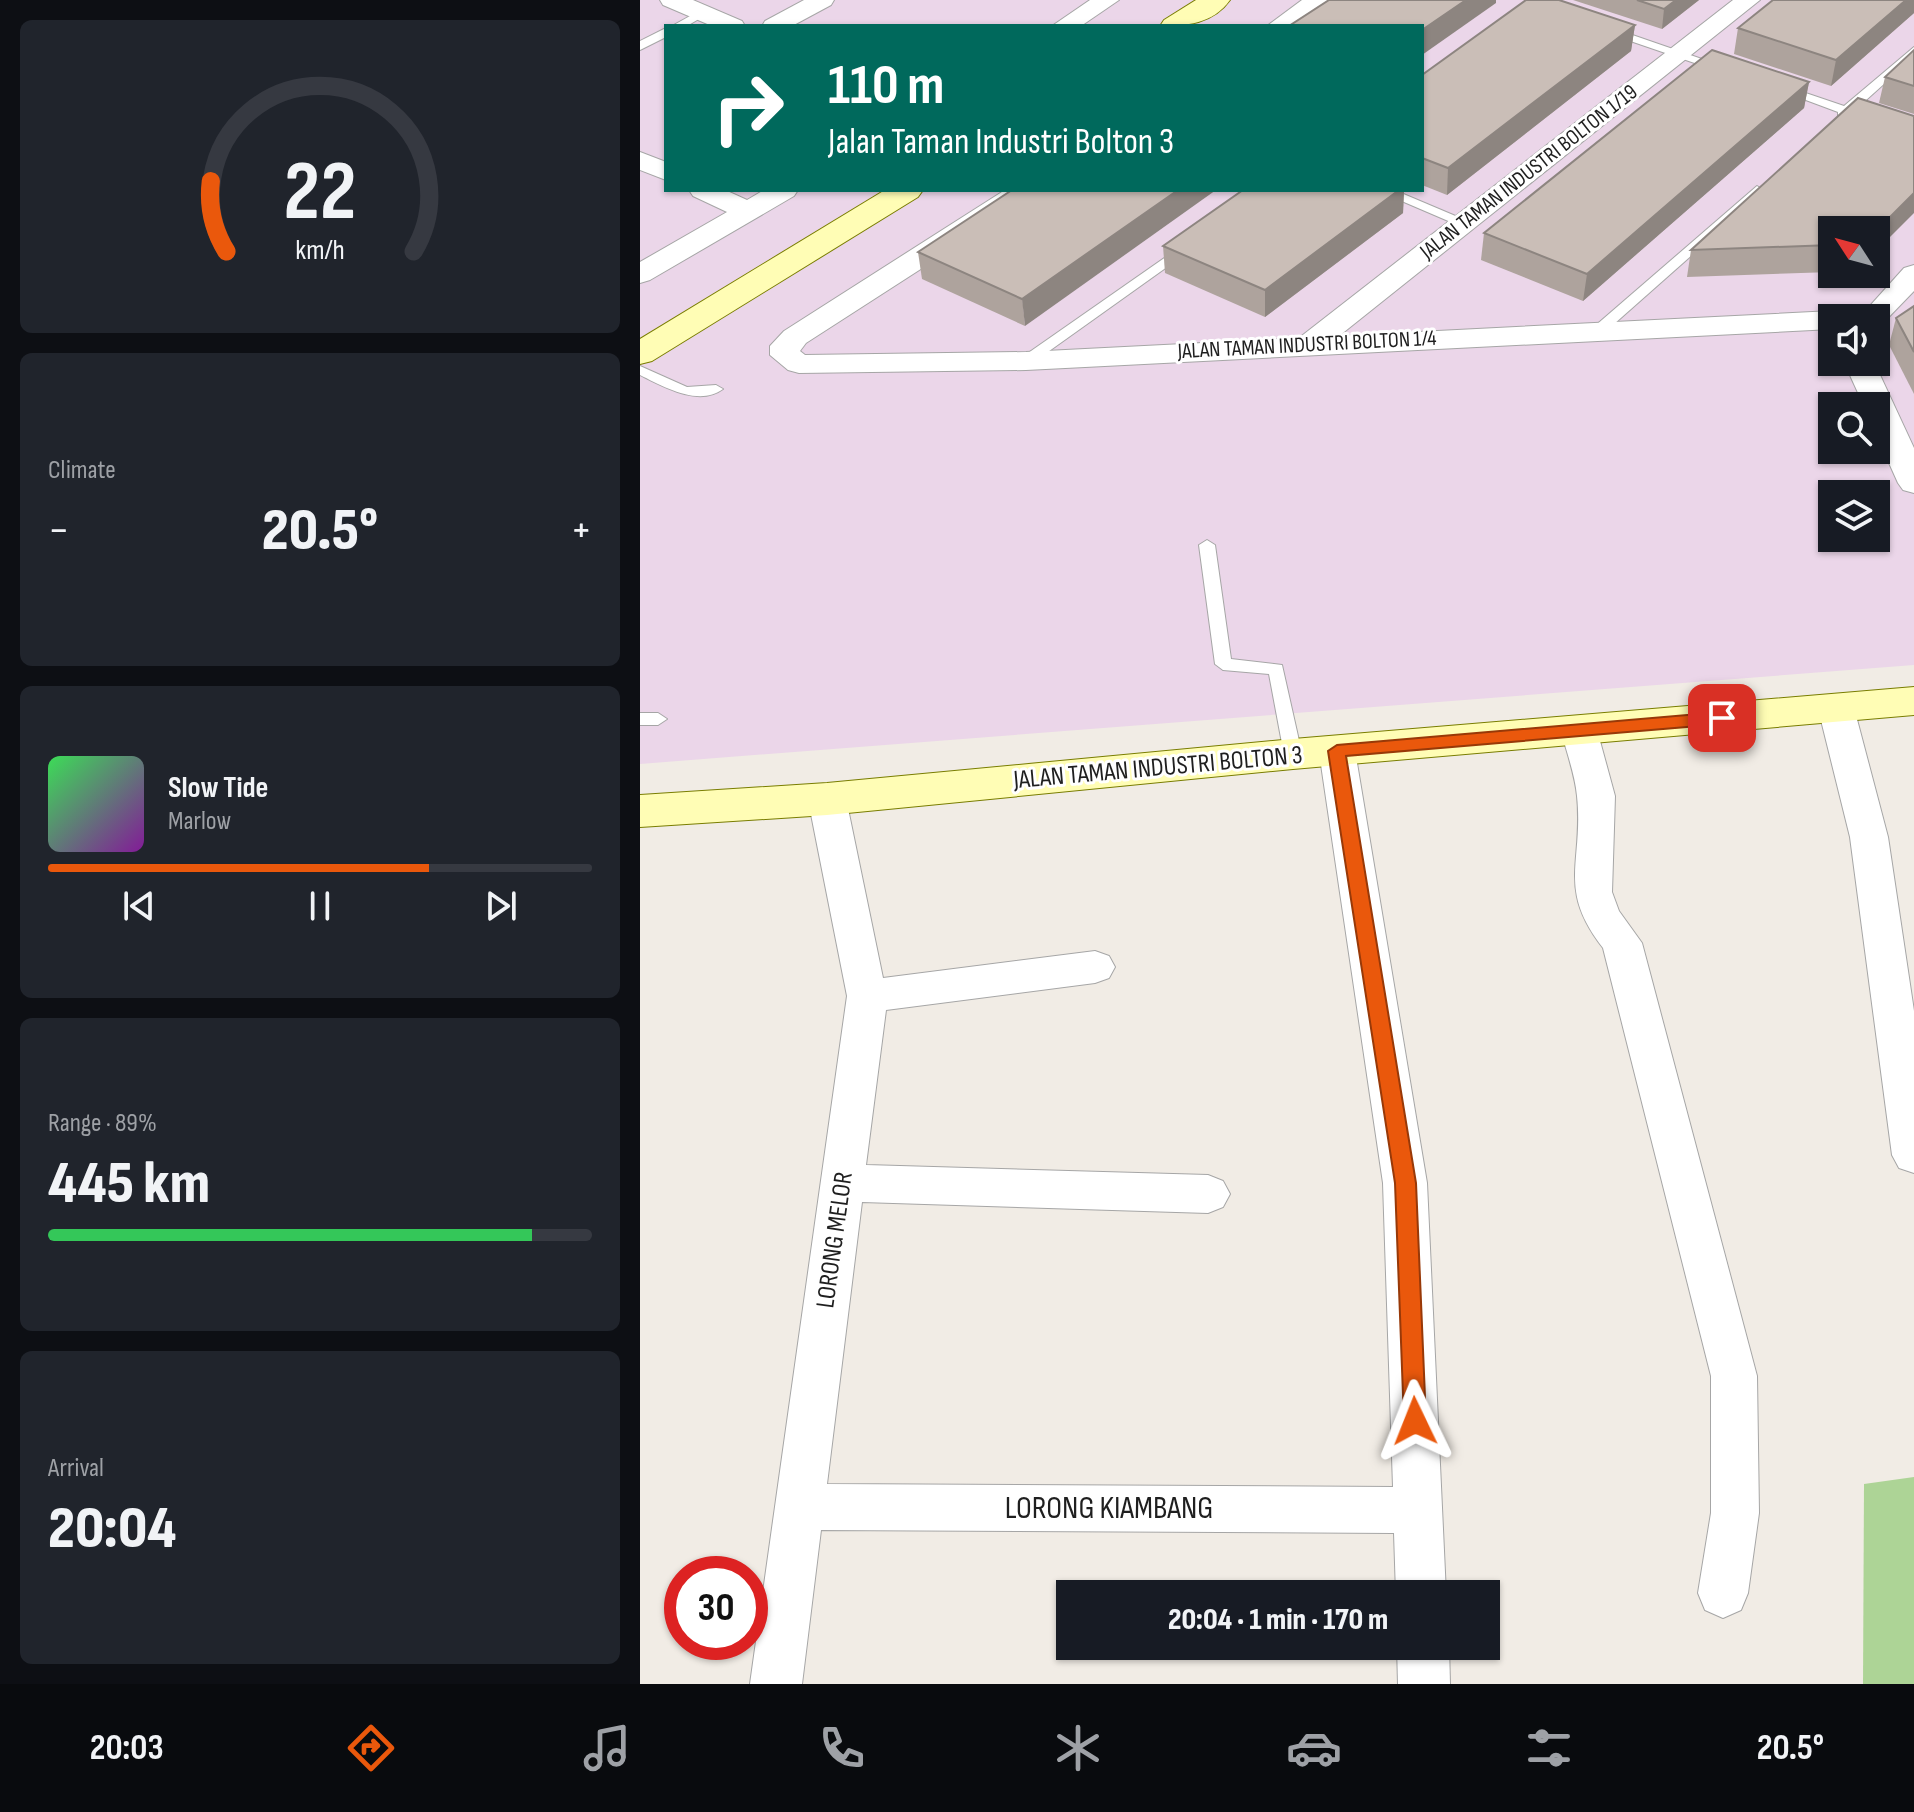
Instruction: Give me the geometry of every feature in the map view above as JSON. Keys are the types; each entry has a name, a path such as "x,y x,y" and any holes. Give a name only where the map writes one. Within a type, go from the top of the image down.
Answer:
{"street":[{"path":"672,0 728,24"},
{"path":"778,24 822,0"},
{"path":"1067,24 1107,0"},
{"path":"1177,24 1216,0"},
{"path":"1282,24 1319,0"},
{"name":"JALAN TAMAN INDUSTRI BOLTON 1/19","path":"1309,345 1748,0"},
{"path":"640,160 664,171"},
{"path":"707,192 747,211"},
{"path":"640,274 780,192"},
{"path":"640,354 904,192"},
{"name":"JALAN TAMAN INDUSTRI BOLTON 1/4","path":"1021,192 795,337 785,346 785,355 799,364 1026,361 1600,329 1818,321"},
{"path":"1885,304 1914,274"},
{"path":"1890,316 1914,314"},
{"path":"1865,376 1914,483"},
{"name":"JALAN TAMAN INDUSTRI BOLTON 3","path":"640,811 827,799 1293,754 1914,701"},
{"path":"1836,708 1869,837 1914,1155"},
{"path":"1579,730 1596,796 1593,892 1601,917 1622,943 1734,1376 1735,1513 1723,1593"},
{"path":"1337,751 1405,1183 1421,1580"},
{"name":"LORONG MELOR","path":"776,1684 867,996 827,799"},
{"path":"867,996 1095,967"},
{"path":"843,1183 1208,1194"},
{"name":"LORONG KIAMBANG","path":"800,1507 1419,1510"},
{"path":"1423,1660 1424,1684"}],"lane":[{"path":"682,24 703,13"},
{"path":"1604,28 1735,73"},
{"path":"640,46 664,33"},
{"path":"1835,121 1914,51"},
{"path":"1777,87 1873,120"},
{"path":"1600,329 1764,184"},
{"path":"1387,192 1465,223"},
{"path":"1026,361 1190,244"},
{"path":"640,370 685,391 716,389"},
{"path":"1207,545 1223,664 1276,669 1293,754"}],"shaded area":[{"path":"640,0 1914,0 1914,665 640,764"}],"green space":[{"path":"1914,1477 1914,1684 1863,1684 1864,1484"}],"building":[{"path":"1329,0 1466,0 1424,29 1424,24 1292,24"},
{"path":"1526,0 1559,0 1635,25 1448,168 1424,159 1424,74"},
{"path":"1637,0 1676,0 1664,9"},
{"path":"1773,0 1906,0 1836,60 1738,28"},
{"path":"1712,50 1809,82 1587,274 1484,233"},
{"path":"1914,50 1914,86 1885,77"},
{"path":"1858,98 1914,116 1914,193 1890,217 1818,216 1818,245 1691,250"},
{"path":"1009,192 1175,192 1022,299 918,252"},
{"path":"1240,192 1396,192 1265,290 1163,246"},
{"path":"1914,306 1914,352 1896,318"}],"route":[{"path":"1415,1421 1405,1183 1337,751 1722,718"}]}
